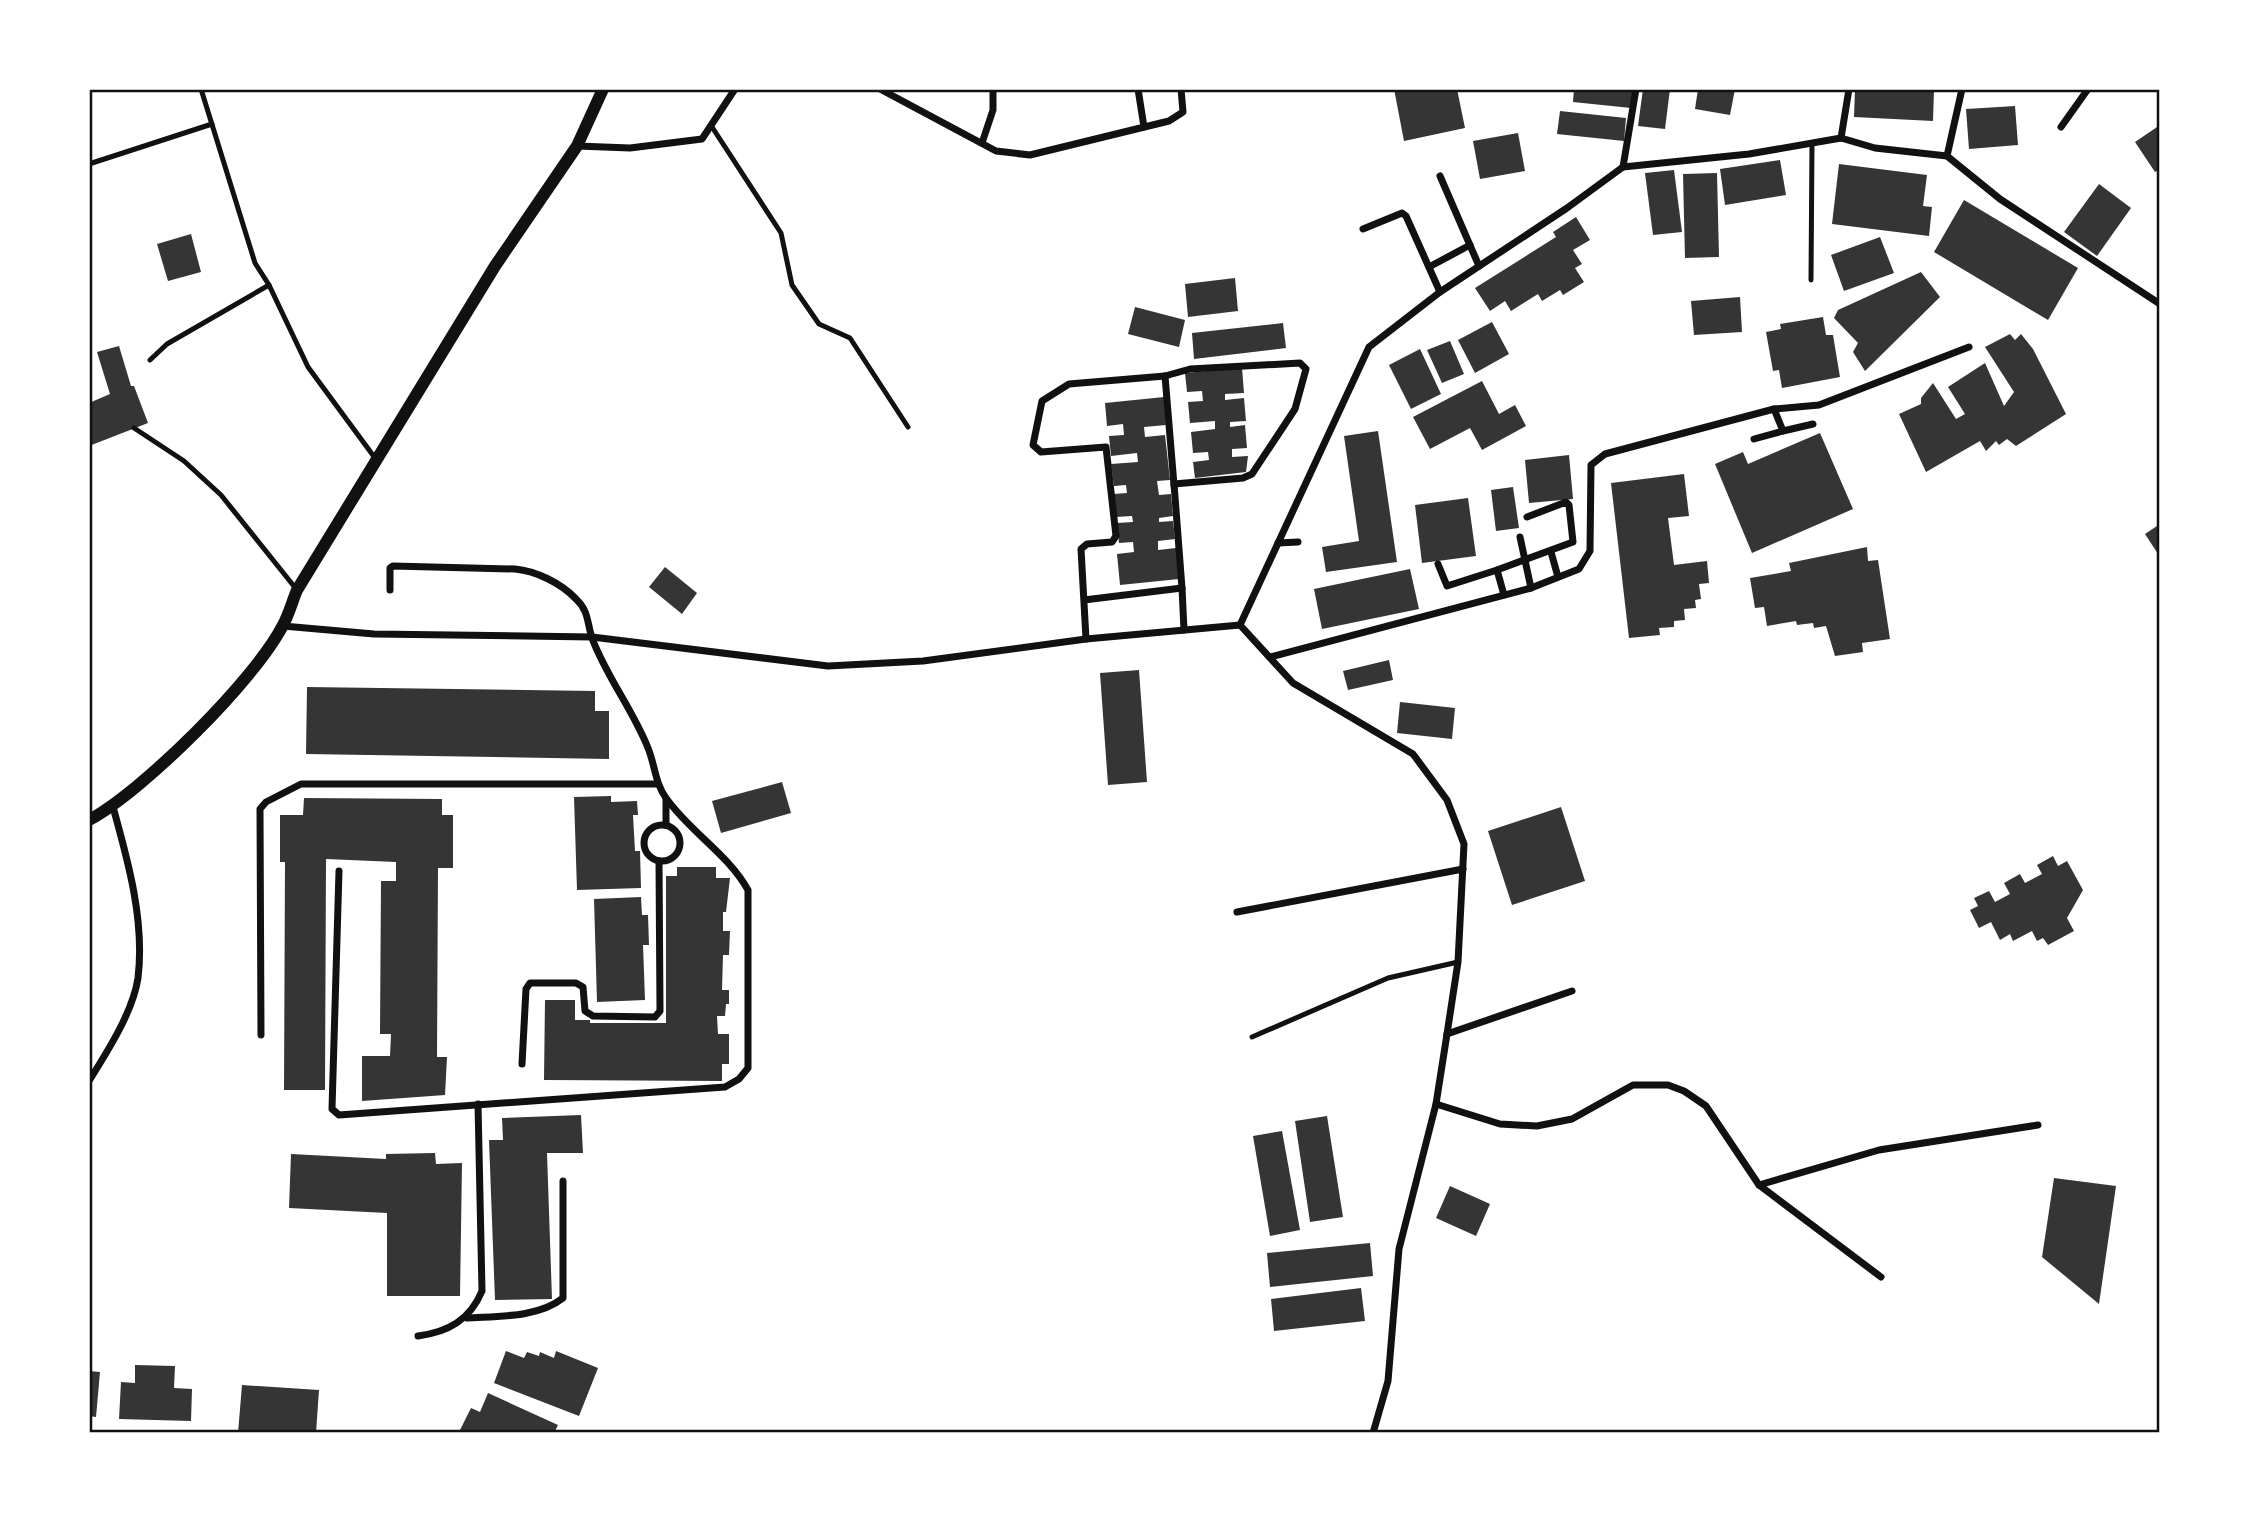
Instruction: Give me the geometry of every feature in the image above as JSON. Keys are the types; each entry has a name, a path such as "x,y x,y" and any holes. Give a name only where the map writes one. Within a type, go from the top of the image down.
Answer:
{"street":[{"path":"89,820 113,807 169,758 256,665 283,626 297,590 495,266 577,146 603,89"},
{"path":"577,146 630,148 702,139 735,89"},
{"path":"880,89 996,150 1030,155 1169,121 1183,112 1181,89"},
{"path":"982,143 993,110 993,89"},
{"path":"1138,89 1144,127"},
{"path":"1623,167 1636,89"},
{"path":"1841,138 1849,89"},
{"path":"1947,156 1962,89"},
{"path":"2060,127 2088,89"},
{"path":"1240,625 1369,347 1440,292 1623,167 1749,154 1841,138 1875,148 1947,156 2000,200 2160,304"},
{"path":"1440,176 1479,266"},
{"path":"1363,229 1402,212 1440,292"},
{"path":"1429,267 1470,245"},
{"path":"1270,657 1531,588 1579,569 1590,551 1591,466 1605,454 1774,409 1819,405 1969,347"},
{"path":"1086,639 1081,549 1087,544 1112,542 1116,536 1106,447 1041,452 1033,445 1042,401 1069,384 1165,376 1190,369 1300,363 1307,369 1296,409 1252,474 1243,478 1174,486"},
{"path":"1165,376 1184,630"},
{"path":"1774,409 1783,431"},
{"path":"1754,439 1813,424"},
{"path":"1438,564 1447,586 1551,552 1573,542 1569,505 1566,502 1527,517"},
{"path":"1520,537 1531,588"},
{"path":"1278,543 1298,542"},
{"path":"1551,552 1558,577"},
{"path":"339,870 332,1109 339,1115 724,1087 739,1079 748,1068 748,890 737,870 666,799 658,785 648,749 592,637 588,615 576,598 533,571 393,566 390,568 390,590"},
{"path":"1497,570 1504,595"},
{"path":"1084,600 1182,588"},
{"path":"283,626 387,635 592,637 828,666 923,661 1086,639 1240,625"},
{"path":"1240,625 1293,683 1413,754 1447,800 1464,844 1458,962 1447,1034 1436,1104 1399,1249 1388,1381 1373,1433"},
{"path":"261,1035 260,809 266,802 301,784 658,785"},
{"path":"666,799 666,825"},
{"path":"89,1081 115,1039 137,980 139,938 133,893 113,807"},
{"path":"666,825 680,836 680,845 669,860 659,860 650,856 645,848 645,838 649,830 666,825"},
{"path":"522,1064 526,989 530,983 576,983 583,987 585,1011 593,1016 655,1017 660,1011 659,860"},
{"path":"1237,912 1463,869"},
{"path":"1447,1034 1572,991"},
{"path":"1436,1104 1500,1124 1537,1126 1572,1119 1633,1085 1668,1085 1684,1091 1706,1106 1759,1185 1881,1277"},
{"path":"467,1318 482,1292 478,1104"},
{"path":"1759,1185 1879,1150 2038,1125"},
{"path":"418,1336 439,1333 467,1318 535,1311 554,1305 563,1298 563,1181"}],"lane":[{"path":"201,89 255,263 269,285 308,367 377,461"},
{"path":"89,164 212,124"},
{"path":"712,127 781,233 792,285 819,324 850,338 908,427"},
{"path":"1811,280 1812,143"},
{"path":"150,360 167,344 269,285"},
{"path":"134,428 184,461 221,495 297,590"},
{"path":"1252,1037 1388,978 1458,962"}],"building":[{"path":"1394,89 1457,89 1465,128 1404,141"},
{"path":"1574,89 1633,89 1631,108 1573,102"},
{"path":"1643,89 1670,89 1665,129 1638,126"},
{"path":"1698,89 1735,89 1730,115 1695,109"},
{"path":"1855,89 1934,89 1933,121 1854,117"},
{"path":"2015,106 2018,145 1969,149 1966,109"},
{"path":"1560,111 1626,118 1624,141 1557,134"},
{"path":"2160,125 2160,169 2155,172 2135,142"},
{"path":"1518,133 1525,171 1480,179 1473,141"},
{"path":"1780,160 1786,195 1725,205 1720,169"},
{"path":"1839,164 1927,175 1923,206 1932,207 1929,236 1832,224"},
{"path":"1674,170 1682,232 1653,235 1645,173"},
{"path":"1717,173 1719,257 1685,258 1683,174"},
{"path":"2099,184 2131,208 2097,256 2064,232"},
{"path":"1964,200 2078,268 2048,320 1934,252"},
{"path":"1576,217 1590,240 1573,250 1582,264 1575,268 1584,282 1563,295 1560,290 1542,301 1538,294 1511,311 1505,301 1490,311 1475,288 1556,237 1553,232"},
{"path":"191,234 201,272 168,281 157,244"},
{"path":"1880,237 1894,273 1844,291 1831,255"},
{"path":"1921,272 1940,297 1865,371 1853,352 1858,343 1834,318 1838,310"},
{"path":"1235,278 1238,311 1188,317 1185,284"},
{"path":"1740,297 1742,332 1694,335 1691,301"},
{"path":"1135,307 1185,320 1179,347 1128,334"},
{"path":"1823,317 1826,335 1833,335 1840,377 1782,388 1779,370 1773,371 1766,332 1781,329 1780,324"},
{"path":"1492,322 1509,354 1475,373 1458,340"},
{"path":"1283,323 1286,348 1194,359 1192,333"},
{"path":"2010,334 2015,340 2021,334 2033,349 2066,414 2016,446 2007,439 1999,445 1996,441 1986,451 1980,441 1926,472 1899,414 1921,404 1921,398 1933,383 1956,419 1965,414 1948,387 1985,363 2004,406 2014,392 1985,347"},
{"path":"1450,341 1464,374 1442,383 1427,350"},
{"path":"119,346 131,386 134,386 148,423 89,446 89,403 110,394 97,352"},
{"path":"1420,349 1441,394 1411,409 1389,365"},
{"path":"1242,368 1244,393 1225,394 1225,400 1244,398 1246,421 1230,422 1230,427 1245,425 1247,448 1232,449 1232,457 1248,456 1246,472 1195,478 1193,462 1209,460 1208,452 1193,453 1191,432 1215,429 1215,421 1190,423 1188,402 1203,401 1202,391 1187,392 1185,373"},
{"path":"1482,381 1499,414 1515,405 1526,426 1482,450 1470,428 1430,449 1413,417"},
{"path":"1164,397 1166,425 1144,427 1145,437 1165,435 1170,480 1157,481 1159,495 1171,494 1173,516 1159,518 1159,522 1173,521 1175,539 1158,541 1158,550 1176,548 1179,579 1120,585 1117,554 1134,552 1133,542 1119,543 1117,523 1133,522 1132,516 1116,517 1114,494 1127,493 1126,485 1114,486 1111,464 1138,462 1137,453 1111,456 1109,436 1124,435 1123,424 1107,426 1105,403"},
{"path":"1378,431 1397,562 1326,572 1322,547 1359,541 1344,436"},
{"path":"1820,433 1853,509 1752,553 1715,464 1743,452 1748,464"},
{"path":"1569,455 1573,499 1529,503 1525,460"},
{"path":"1684,474 1689,516 1668,518 1674,565 1707,561 1709,583 1699,584 1701,599 1695,600 1696,608 1684,609 1685,620 1674,621 1674,627 1659,628 1660,635 1629,638 1611,483"},
{"path":"1513,487 1519,528 1496,531 1491,490"},
{"path":"1468,498 1476,556 1422,563 1415,505"},
{"path":"2160,524 2160,557 2145,534"},
{"path":"1867,547 1868,561 1878,560 1890,639 1862,643 1863,652 1835,656 1826,626 1814,628 1813,623 1797,625 1796,621 1767,626 1764,607 1755,608 1750,578 1791,571 1789,563"},
{"path":"665,567 697,593 682,614 649,587"},
{"path":"1410,569 1419,609 1322,629 1314,589"},
{"path":"1389,660 1393,680 1348,690 1343,671"},
{"path":"1139,670 1147,782 1108,785 1100,673"},
{"path":"307,687 595,691 595,711 609,711 609,759 306,754"},
{"path":"1400,702 1455,708 1452,739 1397,733"},
{"path":"782,782 791,813 721,833 712,801"},
{"path":"611,796 611,802 637,801 638,815 633,815 635,851 640,851 641,888 577,890 574,797"},
{"path":"304,798 442,799 442,815 453,815 453,868 438,868 437,1057 447,1057 445,1095 362,1101 362,1056 390,1056 391,1034 380,1034 381,881 396,881 396,862 326,859 325,1090 284,1090 285,862 280,862 280,815 303,815"},
{"path":"1561,807 1585,881 1512,905 1488,831"},
{"path":"2053,856 2058,866 2067,861 2083,890 2067,918 2074,931 2048,945 2043,938 2037,941 2032,931 2013,941 2010,934 2000,940 1991,922 1979,928 1970,910 1978,906 1974,898 1989,891 1995,902 2010,894 2004,883 2020,874 2025,883 2042,874 2037,865"},
{"path":"677,867 716,867 716,878 730,878 726,912 723,912 723,931 730,931 729,955 723,955 722,990 729,990 729,1004 726,1004 725,1016 717,1016 718,1034 729,1034 729,1064 722,1064 722,1081 544,1080 545,1000 575,1000 575,1020 590,1020 590,1023 666,1023 666,876 677,876"},
{"path":"641,897 642,915 648,915 649,945 643,945 645,1000 597,1002 594,899"},
{"path":"581,1115 583,1153 547,1153 552,1299 495,1300 489,1140 503,1140 502,1118"},
{"path":"1327,1116 1343,1217 1310,1222 1295,1121"},
{"path":"1282,1131 1300,1230 1270,1236 1253,1136"},
{"path":"435,1153 436,1164 462,1163 460,1296 387,1296 387,1213 289,1208 291,1154 386,1159 386,1154"},
{"path":"2054,1178 2116,1186 2099,1304 2042,1257"},
{"path":"1450,1186 1490,1204 1476,1236 1436,1218"},
{"path":"1370,1243 1373,1276 1270,1287 1267,1253"},
{"path":"1361,1288 1365,1321 1274,1331 1271,1299"},
{"path":"506,1351 524,1358 527,1352 539,1356 540,1352 554,1358 556,1351 598,1368 579,1416 494,1383"},
{"path":"135,1365 175,1366 174,1388 192,1389 191,1421 119,1419 121,1382 135,1383"},
{"path":"89,1371 100,1372 96,1417 89,1416"},
{"path":"242,1385 319,1390 316,1433 238,1433"},
{"path":"488,1393 558,1425 554,1433 466,1433 460,1430 471,1408 480,1412"}]}
